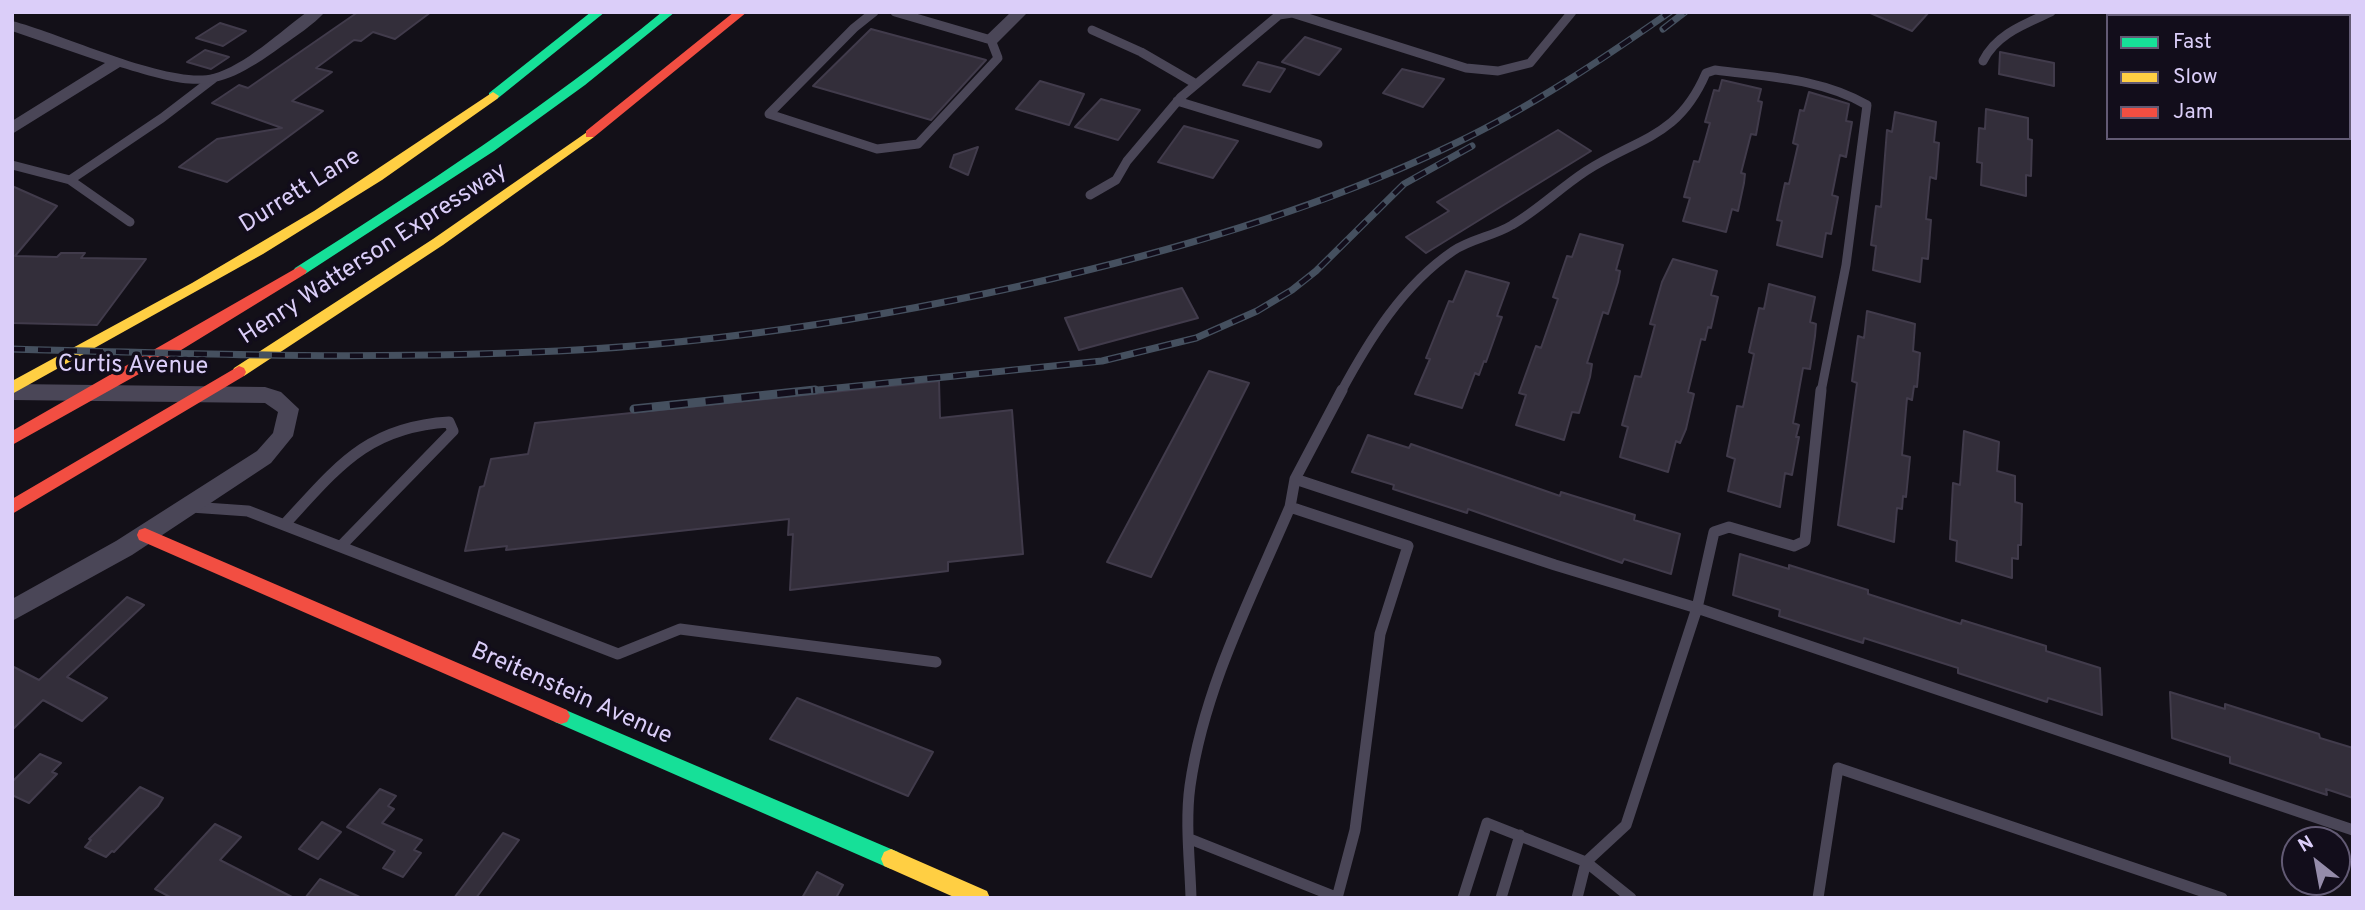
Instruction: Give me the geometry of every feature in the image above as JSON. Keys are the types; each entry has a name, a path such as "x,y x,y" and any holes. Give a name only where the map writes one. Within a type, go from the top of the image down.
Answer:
{"main road":[{"name":"Durrett Lane","path":"12,390 182,295 418,150 491,100 599,12"},
{"name":"Henry Watterson Expressway","path":"13,439 261,296 466,164 587,77 669,12"},
{"name":"Henry Watterson Expressway","path":"12,507 129,439 473,221 573,148 741,12"},
{"name":"Breitenstein Avenue","path":"145,535 980,898"}],"street":[{"path":"12,26 185,80 213,79 239,67 317,12"},
{"path":"991,40 1020,12"},
{"path":"12,129 119,61"},
{"name":"Curtis Avenue","path":"12,390 274,397 289,409 287,427 274,448 237,477 188,507"},
{"path":"12,611 145,535 188,507"}],"lane":[{"path":"874,12 854,28 769,114 877,149 918,144 998,58 991,40 895,12"},
{"path":"1090,195 1116,180 1127,162 1177,101 1272,19 1286,14 1466,68 1498,71 1530,63 1572,12"},
{"path":"1983,61 1986,50 2010,32 2051,12"},
{"path":"1092,30 1142,52 1196,84"},
{"path":"1191,898 1189,790 1208,700 1290,507 1295,479 1354,368 1410,286 1455,250 1511,226 1587,171 1673,124 1697,94 1706,73 1715,70 1813,85 1857,97 1867,104 1866,117 1846,265 1821,392 1805,541 1794,546 1729,527 1714,532 1697,609 1626,825 1586,862 1577,898"},
{"path":"70,180 162,118 213,79"},
{"path":"1177,101 1318,145"},
{"path":"12,165 70,180 130,222"},
{"path":"284,525 356,449 389,431 427,421 449,422 453,431 341,546"},
{"path":"1295,479 1620,587 1697,609 2353,830"},
{"path":"188,507 248,511 618,654 680,629 936,663"},
{"path":"1190,839 1336,897 1354,830 1380,634 1408,546 1290,507"},
{"path":"1818,898 1838,768 2222,898"},
{"path":"1463,898 1487,823 1586,862 1631,898"},
{"path":"1502,898 1520,835"}],"building":[{"path":"358,12 431,12 395,39 373,32 361,41 354,40 316,68 332,72 292,101 323,111 227,182 179,167 217,139 282,128 212,103 239,85 248,88"},
{"path":"1868,12 1929,12 1912,31"},
{"path":"220,23 246,31 223,46 196,38"},
{"path":"871,29 986,60 931,120 813,86"},
{"path":"1305,37 1341,49 1319,75 1282,62"},
{"path":"205,50 229,57 211,69 187,62"},
{"path":"2000,52 2054,63 2054,86 1999,74"},
{"path":"1258,62 1285,69 1270,92 1243,85"},
{"path":"1402,69 1444,79 1423,107 1383,93"},
{"path":"1722,80 1761,89 1758,101 1762,102 1756,135 1751,134 1741,173 1745,174 1738,211 1732,209 1726,232 1683,221 1690,198 1684,197 1694,161 1699,162 1710,123 1705,122 1714,90 1719,91"},
{"path":"1040,81 1084,94 1069,125 1016,109"},
{"path":"1809,92 1849,104 1846,121 1852,122 1846,157 1840,155 1832,195 1838,197 1831,234 1826,233 1822,257 1777,245 1782,221 1777,220 1785,183 1789,184 1798,145 1793,143 1800,110 1804,111"},
{"path":"1101,99 1140,110 1118,140 1075,127"},
{"path":"1986,109 2028,118 2028,139 2032,140 2031,176 2026,175 2026,196 1981,185 1982,163 1977,162 1979,128 1985,129"},
{"path":"1895,112 1936,122 1934,142 1939,143 1936,179 1930,177 1926,219 1931,220 1928,259 1922,258 1920,282 1873,270 1876,246 1871,245 1876,206 1881,207 1887,130 1892,132"},
{"path":"1184,126 1238,141 1213,178 1158,162"},
{"path":"1558,130 1591,151 1426,253 1406,237 1449,211 1437,202"},
{"path":"978,147 968,175 950,167 954,155"},
{"path":"12,186 57,206 15,256 57,257 61,253 85,253 81,258 146,259 97,325 12,323"},
{"path":"1580,234 1623,245 1616,270 1620,271 1618,282 1608,314 1603,312 1587,363 1592,364 1590,377 1579,413 1572,412 1564,440 1516,425 1526,395 1519,393 1536,346 1541,348 1558,299 1553,297 1567,256 1572,257"},
{"path":"1673,259 1717,271 1711,295 1718,297 1711,328 1708,327 1705,340 1701,339 1688,392 1694,394 1686,429 1680,443 1676,441 1668,472 1620,457 1628,427 1622,425 1635,376 1641,377 1655,325 1650,324 1662,282"},
{"path":"1466,271 1509,283 1497,316 1502,317 1486,362 1484,361 1479,375 1475,373 1462,408 1415,394 1449,301 1453,302"},
{"path":"1769,284 1815,297 1810,322 1816,324 1810,369 1803,368 1793,423 1799,425 1796,437 1799,437 1792,475 1785,473 1780,507 1728,491 1735,459 1727,456 1737,406 1743,407 1754,354 1749,352 1759,308 1764,309"},
{"path":"1182,288 1198,318 1079,350 1065,318"},
{"path":"1867,311 1915,324 1913,351 1920,353 1917,387 1914,386 1912,400 1907,398 1902,455 1910,457 1906,497 1903,496 1902,509 1897,508 1894,542 1838,525 1857,383 1852,381 1858,336 1864,338"},
{"path":"1209,371 1249,383 1151,577 1107,562"},
{"path":"939,381 940,418 1012,410 1023,554 948,562 948,571 790,590 793,534 788,535 789,519 506,550 507,546 465,551 480,487 484,486 491,459 528,454 535,423"},
{"path":"1964,431 1999,442 1997,471 2015,476 2015,502 2022,504 2021,545 2018,545 2018,559 2012,558 2012,578 1956,561 1957,541 1950,539 1953,483 1960,485"},
{"path":"1368,435 1409,448 1411,444 1560,496 1561,492 1635,515 1634,520 1680,534 1671,574 1624,559 1622,563 1468,509 1467,513 1393,489 1394,485 1352,472"},
{"path":"1740,554 1789,569 1789,565 1961,624 1962,620 2046,646 2046,651 2100,668 2102,715 2048,698 2047,702 1958,673 1958,668 1864,638 1863,643 1779,616 1780,610 1733,595"},
{"path":"127,597 144,605 67,677 107,698 82,721 43,700 12,730 12,666 39,680"},
{"path":"2170,692 2225,709 2225,704 2319,734 2320,738 2353,748 2353,798 2326,789 2327,795 2230,763 2230,757 2172,738"},
{"path":"797,698 933,752 908,796 770,739"},
{"path":"40,754 61,763 52,772 57,774 29,803 12,795 12,782"},
{"path":"140,787 163,798 158,806 106,857 85,847 91,840 89,839"},
{"path":"380,789 396,796 388,806 394,809 382,823 422,840 414,850 421,853 403,877 383,868 395,851 347,827"},
{"path":"322,822 341,832 318,859 299,849"},
{"path":"215,824 241,837 220,860 294,898 172,898 155,889"},
{"path":"503,833 519,840 476,898 454,898"},
{"path":"817,872 843,885 836,898 802,898"},
{"path":"320,879 362,898 305,898"}],"railway":[{"path":"12,349 353,356 558,351 758,333 957,300 1182,245 1367,183 1456,143 1511,114 1592,65 1670,12"},
{"path":"1663,29 1685,12"},
{"path":"798,392 1102,361 1196,338 1257,311 1292,290 1316,271 1404,184 1472,146"},
{"path":"634,409 815,390"}],"traffic: fast":[{"path":"493,96 599,12"},
{"path":"300,271 535,115 669,12"},
{"path":"561,716 891,859"}],"traffic: slow":[{"path":"12,388 136,321 318,215 378,177 493,96"},
{"path":"239,372 438,242 590,134"},
{"path":"891,859 980,898"}],"traffic: jam":[{"path":"590,134 741,12"},
{"path":"12,439 168,351 300,271"},
{"path":"12,507 239,372"},
{"path":"145,535 561,716"}]}
